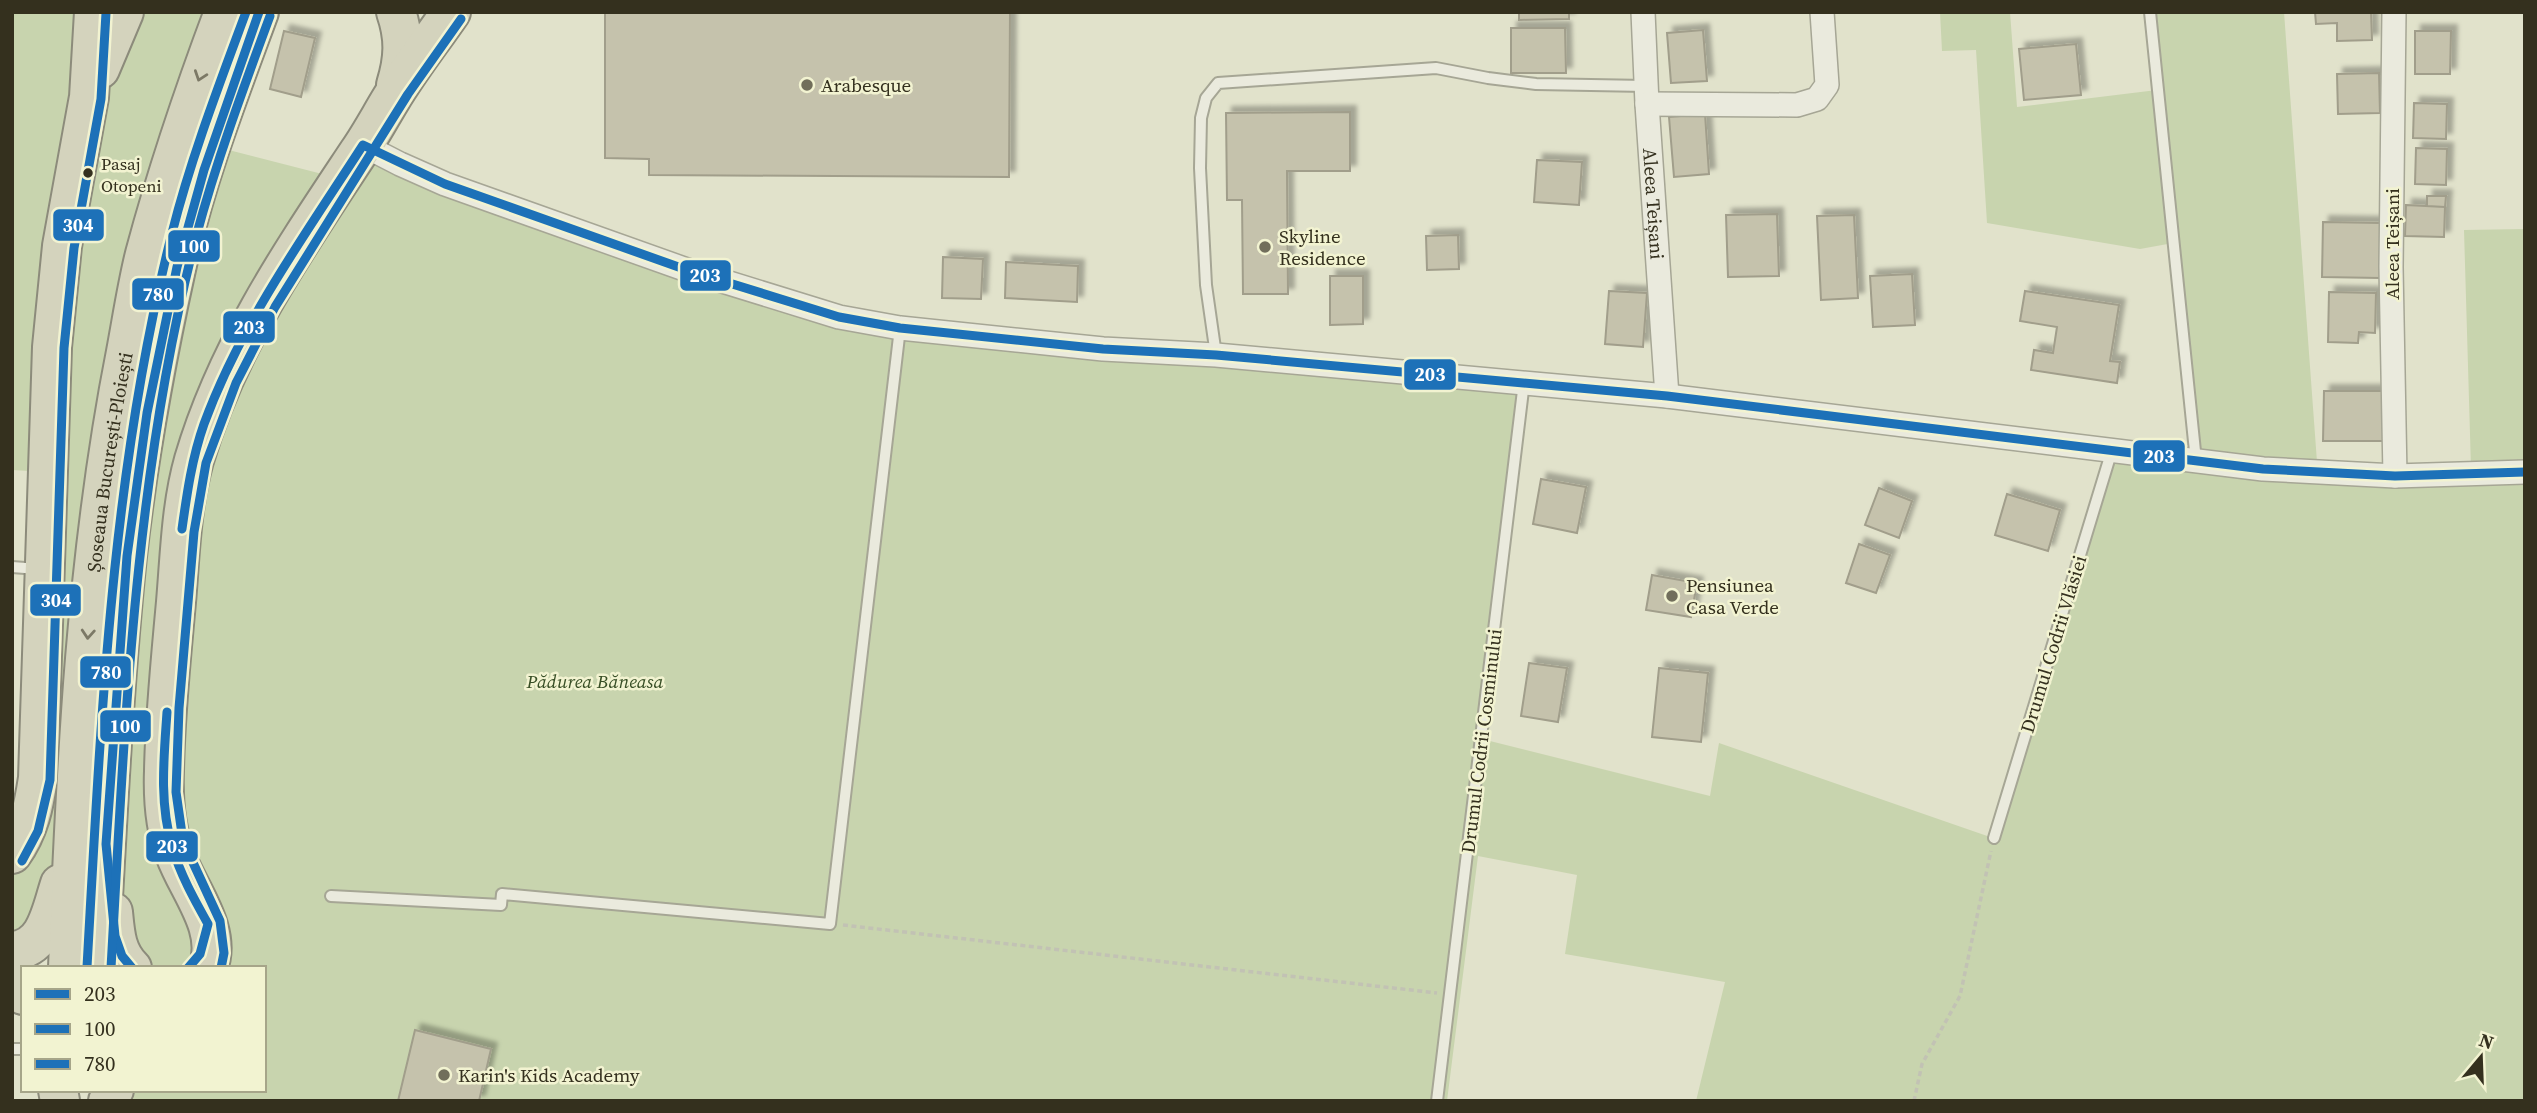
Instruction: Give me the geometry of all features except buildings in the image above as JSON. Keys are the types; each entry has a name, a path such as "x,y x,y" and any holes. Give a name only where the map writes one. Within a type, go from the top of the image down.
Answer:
{"highway":[{"path":"12,854 32,813 38,778 28,568 56,301 72,183 89,97 94,12"},
{"path":"92,53 109,12"},
{"path":"89,97 124,12"},
{"name":"Șoseaua București-Ploiești","path":"68,966 90,843 93,793 94,553 116,405 145,256 170,167 224,12"},
{"name":"Șoseaua București-Ploiești","path":"93,793 147,413 177,267 204,170 259,12"},
{"path":"392,97 403,54 403,37 396,12"},
{"path":"208,966 212,949 208,924 174,855 169,836 164,788 167,710 185,499 194,462 214,401 261,304 392,97 451,12"},
{"path":"12,951 32,946 40,937 90,843"},
{"path":"90,843 115,936 122,956 130,966"},
{"name":"Șoseaua București-Ploiești","path":"90,843 99,966"},
{"path":"190,966 200,954 208,924"}],"street":[{"name":"Aleea Teișani","path":"1643,12 1667,396"},
{"path":"1647,95 1797,105 1817,99 1826,85 1822,12"},
{"name":"Aleea Teișani","path":"2394,12 2391,267 2395,476"},
{"path":"363,145 445,184 687,270 839,317 901,328 1103,349 1216,355 1667,396 2263,469 2395,476 2525,472"}],"lane":[{"path":"2150,12 2196,461"},
{"path":"1216,355 1206,285 1200,168 1201,118 1206,98 1218,83 1436,68 1488,78 1647,95"},
{"path":"331,896 501,905 502,894 830,924 901,328"},
{"name":"Drumul Codrii Cosminului","path":"1437,1101 1524,382"},
{"name":"Drumul Codrii Vlăsiei","path":"1994,838 2112,450"}],"path":[{"path":"1914,1101 1922,1064 1960,996 1994,838"},
{"path":"830,924 1450,995"}],"green space":[{"path":"12,12 223,12 73,842 12,951 12,854 47,472 12,470"},
{"path":"1940,12 2010,12 2017,107 2157,90 2150,12 2284,12 2317,462 2195,452 2173,243 2140,249 1987,223 1976,50 1942,51"},
{"name":"Pădurea Băneasa","path":"354,140 839,317 1524,382 1482,739 1710,796 1719,743 1993,838 2112,450 2263,469 2525,470 2525,1101 1696,1101 1725,982 1565,954 1577,875 1478,856 1447,1101 108,1101 113,1092 266,1092 266,966 131,966 115,936 127,556 213,146 330,176"},
{"path":"2525,229 2525,466 2471,468 2464,230"}],"transit line":[{"name":"780","path":"87,966 104,690 122,506 135,414 151,323 172,233 206,122 246,12"},
{"name":"203","path":"130,966 122,956 115,936 106,844 127,556 147,413 177,267 204,170 259,12"},
{"name":"304","path":"22,861 38,831 50,780 64,348 74,248 101,99 106,13"},
{"name":"100","path":"111,966 121,784 136,600 159,418 175,327 196,237 221,153 270,16"},
{"name":"304","path":"221,966 224,953 220,921 183,841 176,792 179,708 194,532 206,463 236,383 275,307 408,94 461,19"},
{"name":"203","path":"363,145 445,184 687,270 839,317 900,328 1103,349 1216,355 1667,396 2263,469 2395,476 2525,472"},
{"name":"203","path":"182,529 196,450 204,424 236,350 297,246 363,145"},
{"name":"203","path":"167,712 164,779 168,829 183,876 208,924 200,954 190,966"}],"place":[{"name":"Arabesque","path":"807,85"},
{"name":"Pasaj Otopeni","path":"88,173"},
{"name":"Skyline Residence","path":"1265,247"},
{"name":"Pensiunea Casa Verde","path":"1672,596"},
{"name":"Karin's Kids Academy","path":"444,1075"}]}
